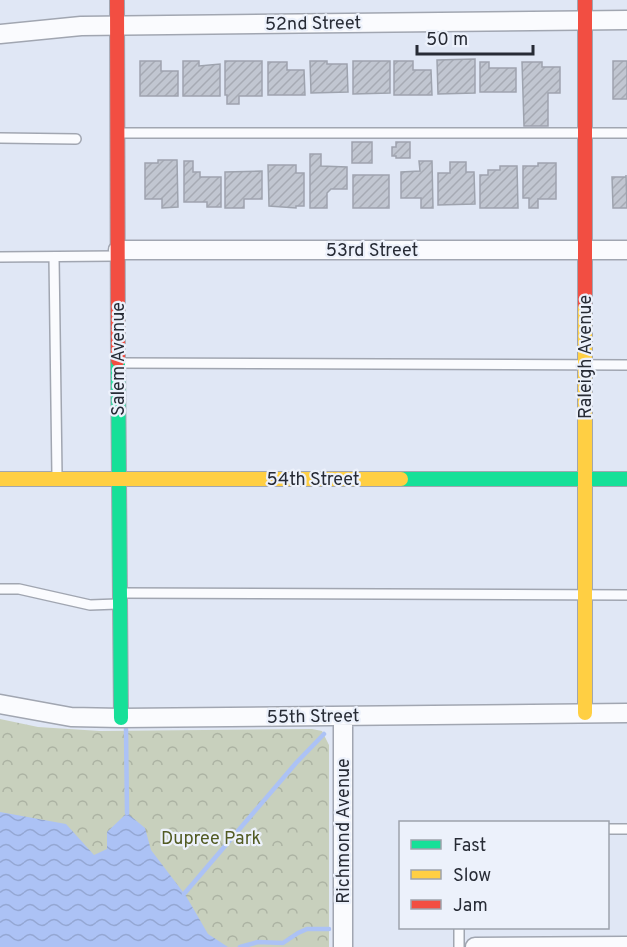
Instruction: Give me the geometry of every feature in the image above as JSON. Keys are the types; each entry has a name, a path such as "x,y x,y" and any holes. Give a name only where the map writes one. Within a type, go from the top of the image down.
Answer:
{"street":[{"name":"Salem Avenue","path":"117,0 121,718"},
{"name":"Raleigh Avenue","path":"585,0 585,713"},
{"name":"52nd Street","path":"0,34 117,25 627,20"},
{"name":"53rd Street","path":"118,253 627,250"},
{"name":"54th Street","path":"0,479 627,479"},
{"name":"55th Street","path":"0,704 71,717 121,718 627,713"},
{"name":"Richmond Avenue","path":"343,716 344,947"},
{"path":"475,947 627,946"}],"lane":[{"path":"118,133 627,133"},
{"path":"0,138 76,139"},
{"path":"0,257 118,253"},
{"path":"54,256 57,479"},
{"path":"118,363 627,365"},
{"path":"0,589 19,589 90,605 119,598 627,595"},
{"path":"609,829 627,829"},
{"path":"459,929 459,947"}],"green space":[{"name":"Dupree Park","path":"0,719 38,727 100,731 312,729 322,731 329,745 329,947 0,947"}],"water":[{"path":"0,812 66,824 94,855 107,849 107,832 127,813 145,828 151,850 186,896 208,934 228,947 0,947"}],"building":[{"path":"475,59 475,93 438,94 437,60"},
{"path":"140,61 161,61 161,71 178,71 178,96 140,96"},
{"path":"183,61 199,61 199,66 220,64 220,96 183,96"},
{"path":"225,61 262,61 262,96 239,96 239,104 227,104"},
{"path":"310,61 347,64 348,92 311,93"},
{"path":"353,61 390,61 390,93 353,94"},
{"path":"394,61 413,61 413,70 431,70 432,95 394,95"},
{"path":"613,61 627,61 627,99 613,99"},
{"path":"268,62 287,62 287,70 304,70 305,95 268,95"},
{"path":"480,62 489,62 489,68 516,68 516,92 480,92"},
{"path":"522,62 542,62 542,67 560,67 560,93 548,93 548,126 524,126"},
{"path":"352,142 372,142 372,163 352,163"},
{"path":"396,142 410,142 410,158 392,156 392,147 396,147"},
{"path":"310,154 321,154 321,166 347,167 347,189 331,189 327,193 327,208 310,208"},
{"path":"158,160 177,160 178,207 162,208 162,199 145,199 145,163 158,163"},
{"path":"184,161 193,161 193,172 200,172 200,177 221,177 221,207 207,207 207,202 184,202"},
{"path":"419,161 432,161 433,208 421,208 421,198 401,198 401,172 420,171"},
{"path":"450,162 466,162 466,172 474,172 475,204 438,205 438,173 450,173"},
{"path":"538,163 556,163 556,199 538,199 538,208 529,208 529,198 523,198 523,166 538,166"},
{"path":"268,165 296,165 296,173 304,173 304,206 296,206 296,208 269,206"},
{"path":"500,166 517,166 518,208 480,208 480,175 488,175 488,170 500,170"},
{"path":"262,171 262,199 244,199 244,208 225,208 225,172"},
{"path":"353,175 389,175 389,208 353,208"},
{"path":"626,175 627,208 613,208 612,177 626,177"}],"waterway":[{"path":"126,729 127,813"},
{"path":"184,894 296,763 324,734"},
{"path":"240,947 258,942 283,943 307,929 329,929"}],"traffic: fast":[{"path":"118,360 121,718"},
{"path":"401,479 627,479"}],"traffic: slow":[{"path":"585,304 585,713"},
{"path":"0,479 401,479"}],"traffic: jam":[{"path":"117,0 118,360"},
{"path":"585,0 585,304"}]}
